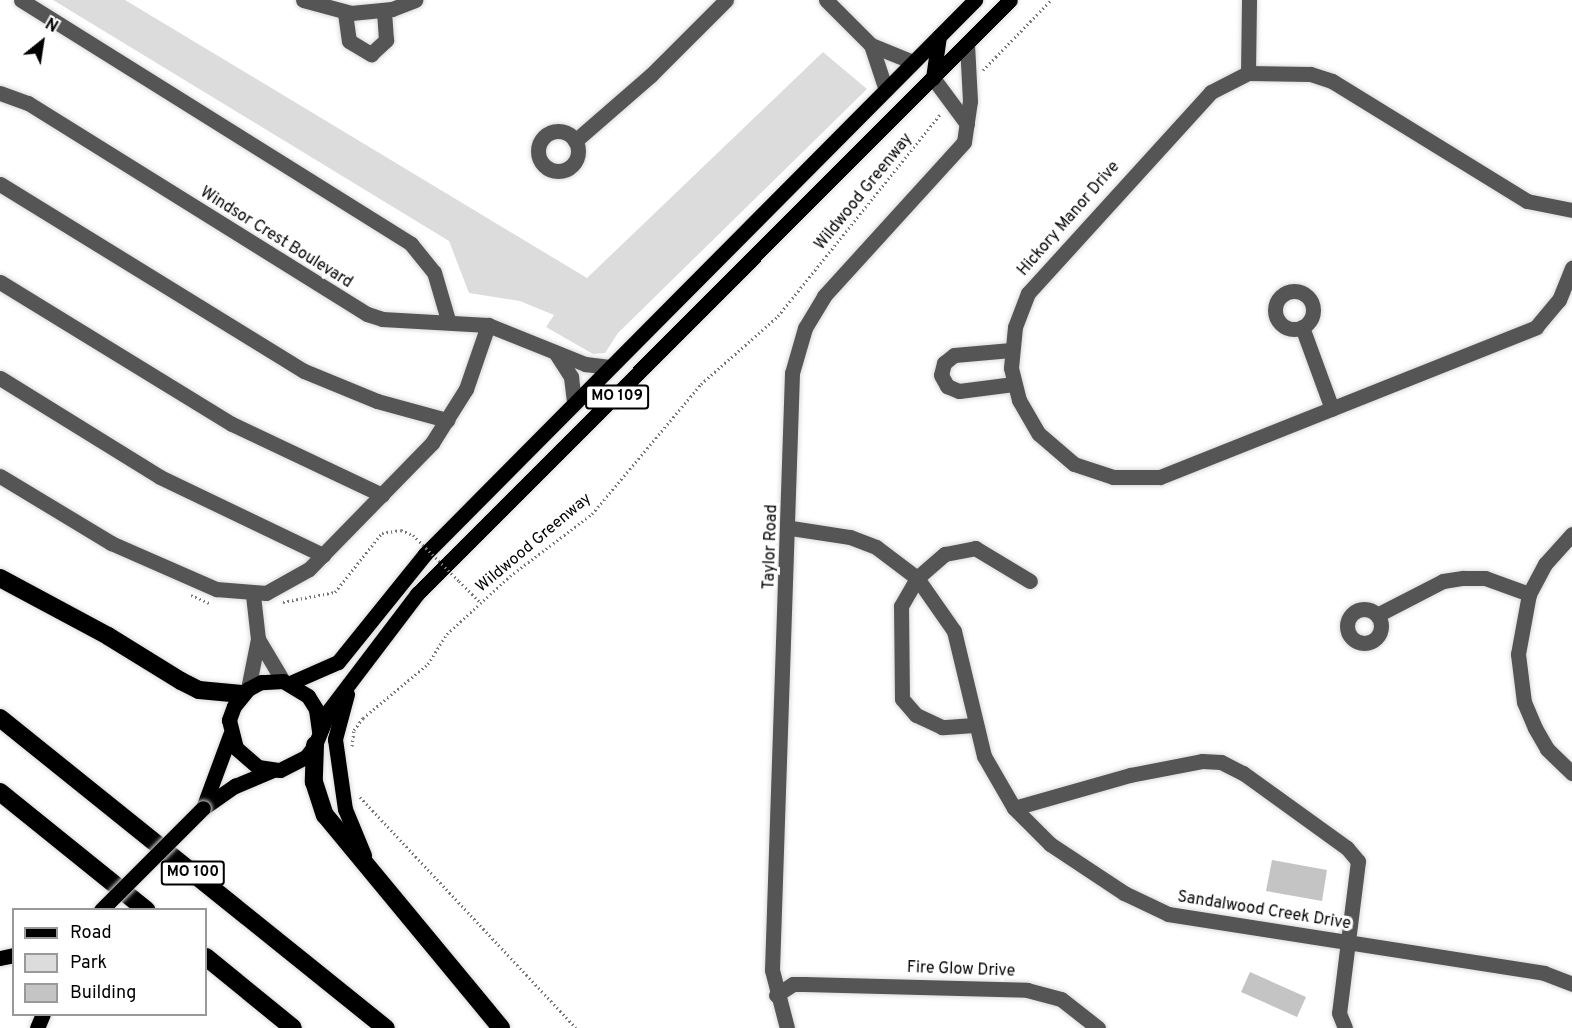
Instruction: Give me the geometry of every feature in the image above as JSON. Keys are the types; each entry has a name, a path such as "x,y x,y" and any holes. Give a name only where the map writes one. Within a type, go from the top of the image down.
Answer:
{"highway":[{"path":"0,578 99,630 199,690 245,691"},
{"name":"MO 100","path":"0,718 386,1028"},
{"path":"317,738 318,801 336,830 365,858 501,1028"},
{"path":"0,792 145,908"},
{"path":"207,958 293,1028"}],"main road":[{"name":"MO 109","path":"202,808 230,735 231,713 245,691 261,682 287,682 338,662 425,554 975,0"},
{"name":"MO 109","path":"102,908 202,808 235,786 273,770 301,762 351,680 387,628 424,586 1010,0"},
{"path":"933,78 939,36"},
{"path":"351,680 335,739 345,809 365,858"},
{"path":"287,682 313,702 317,738"},
{"path":"230,735 245,760 273,770"}],"street":[{"path":"21,0 411,244 434,272 448,320"},
{"path":"303,0 345,13 384,10 416,0"},
{"path":"575,141 651,75 726,0"},
{"path":"826,0 871,45 913,62"},
{"path":"1248,73 1249,0"},
{"path":"345,13 349,41 371,54 386,39 384,10"},
{"name":"Taylor Road","path":"787,1028 773,921 790,528 789,393 805,328 838,279 964,142 968,127 967,44"},
{"path":"871,45 886,90"},
{"name":"Hickory Manor Drive","path":"1572,210 1527,201 1332,81 1310,74 1248,73 1211,92 1112,195 1028,293 1011,350 1014,384 1039,434 1074,464 1113,477 1160,477 1536,327 1559,300 1572,267"},
{"path":"933,78 953,100 968,127"},
{"name":"Windsor Crest Boulevard","path":"0,93 28,103 350,306 382,319 448,320 488,325 585,364 610,367"},
{"path":"0,184 303,371 376,401 447,420"},
{"path":"0,282 232,424 382,495"},
{"path":"0,476 111,543 216,589 253,595 296,580 382,495 447,420 466,389 488,325"},
{"path":"1302,327 1332,409"},
{"path":"1011,350 954,355 944,363 941,375 947,386 959,391 1014,384"},
{"path":"555,352 571,377 574,403"},
{"path":"0,378 160,477 323,555"},
{"name":"Sandalwood Creek Drive","path":"790,528 850,537 876,547 917,578 954,631 974,725 984,756 1014,808 1050,844 1145,905 1168,914 1544,973 1572,984"},
{"path":"1572,534 1545,564 1529,594 1518,654 1524,702 1547,749 1572,773"},
{"path":"974,725 942,727 916,715 902,699 901,606 917,578 945,554 975,548 1030,581"},
{"path":"1377,615 1443,580 1485,579 1529,594"},
{"path":"245,691 258,639 253,595"},
{"path":"258,639 287,682"},
{"path":"1014,808 1130,775 1202,761 1221,762 1243,773 1353,854 1360,872 1346,943 1339,1013 1345,1028"},
{"name":"Fire Glow Drive","path":"781,993 793,984 1027,990 1061,999 1098,1028"}],"path":[{"path":"968,85 1051,0"},
{"name":"Wildwood Greenway","path":"353,755 354,730 363,718 428,664 447,634 481,603 592,514 701,384 778,316 953,100"},
{"path":"276,603 335,592 382,533 401,530 413,535 481,603"},
{"path":"358,790 379,822 576,1028"}],"green space":[{"path":"53,0 125,0 587,278 823,52 867,89 618,333 605,353 593,354 546,327 554,315 520,301 469,293 449,241"}],"building":[{"path":"1272,860 1327,870 1322,901 1266,891"},
{"path":"1250,972 1306,997 1297,1017 1241,992"}]}
